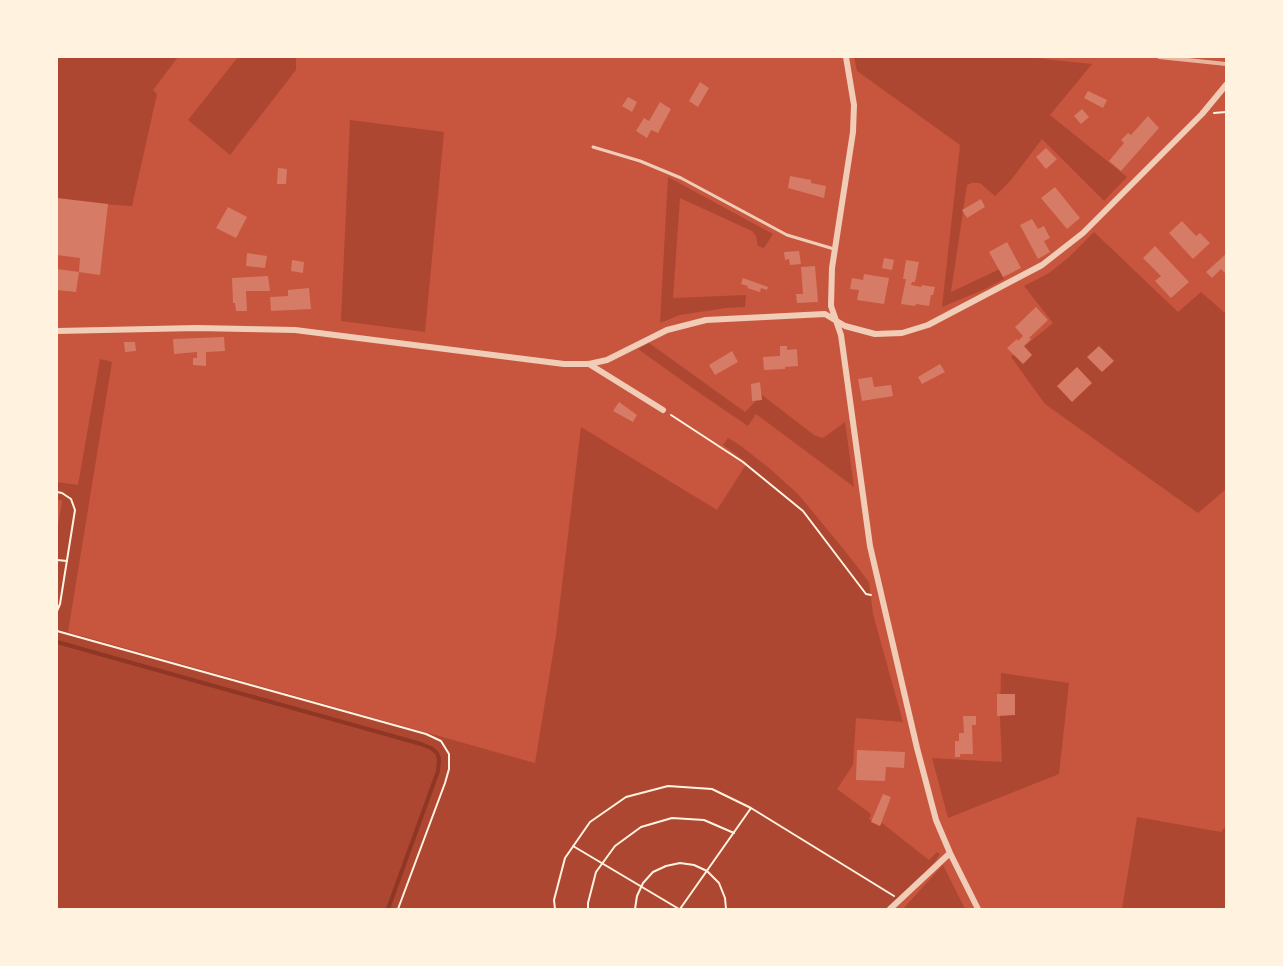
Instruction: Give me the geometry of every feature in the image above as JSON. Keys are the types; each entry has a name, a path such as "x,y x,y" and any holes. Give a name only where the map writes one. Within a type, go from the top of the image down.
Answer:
{"street":[{"path":"846,57 854,105 853,132 831,268 831,306 841,335 870,546 916,748 936,820 978,909"},
{"path":"57,331 197,328 295,330 564,364 589,364 607,360 667,330 706,320 825,314 845,326 875,334 902,333 928,325 1042,265 1083,233 1203,114 1226,85"},
{"path":"589,364 663,410"},
{"path":"890,909 950,853"}],"lane":[{"path":"593,147 640,161 681,178 787,235 834,249"}],"path":[{"path":"663,410 743,462 803,511 866,594 881,597"},
{"path":"57,492 71,499 75,510 60,604 57,610"},
{"path":"57,560 67,561"},
{"path":"57,631 426,734 441,741 449,754 446,783 398,909"},
{"path":"555,909 554,900 565,858 590,822 626,797 668,786 712,789 751,808 900,899"},
{"path":"573,846 680,909 751,808"},
{"path":"588,909 596,872 615,846 641,827 672,818 704,820 734,833"},
{"path":"635,909 641,887 653,872 680,863 707,872 719,883 726,898 726,909"}],"shaded area":[{"path":"57,57 178,57 153,90 157,94 132,206 57,201"},
{"path":"238,57 296,57 296,70 230,155 188,120"},
{"path":"854,57 1027,57 1092,64 1050,115 1127,177 1104,201 1042,139 1011,180 995,196 980,183 967,185 951,292 1000,269 1004,279 942,307 960,145 857,71"},
{"path":"350,120 444,132 425,332 341,321"},
{"path":"668,177 773,234 764,248 758,246 756,236 752,231 680,198 673,298 746,295 745,307 680,315 660,323"},
{"path":"1094,232 1178,312 1201,292 1226,314 1226,489 1198,513 1045,404 1011,357 1053,323 1024,286 1049,273"},
{"path":"649,343 745,412 762,395 814,435 822,438 845,422 854,487 756,414 748,426 638,349"},
{"path":"100,359 112,362 68,632 535,763 556,635 581,427 717,510 747,463 723,445 728,438 769,468 798,494 869,582 873,614 903,722 856,718 853,765 837,789 871,814 869,819 879,826 882,823 929,860 937,852 940,854 935,862 888,909 57,909 57,532 62,501 57,499 57,482 78,485"},
{"path":"1001,673 1069,683 1059,774 948,818 932,758 1002,762"},
{"path":"1137,817 1221,832 1226,826 1226,909 1122,909"},
{"path":"943,865 965,909 903,909"}],"building":[{"path":"700,82 709,88 698,107 689,101"},
{"path":"1088,91 1107,100 1103,108 1084,98"},
{"path":"628,97 637,102 632,112 622,106"},
{"path":"660,102 671,109 658,133 651,130 647,138 636,131 644,118 649,121"},
{"path":"1082,109 1089,117 1081,124 1074,116"},
{"path":"1148,116 1159,128 1121,171 1109,161 1124,143 1121,140 1128,133 1131,135"},
{"path":"1046,148 1057,159 1046,169 1036,157"},
{"path":"278,168 287,169 286,184 277,184"},
{"path":"790,176 826,186 824,198 788,188"},
{"path":"1055,187 1080,218 1067,229 1041,198"},
{"path":"57,198 108,204 100,275 79,272 80,258 57,255"},
{"path":"981,199 985,207 967,218 962,210"},
{"path":"228,207 247,217 236,238 216,228"},
{"path":"1032,219 1038,229 1044,226 1050,238 1044,241 1050,252 1038,259 1020,225"},
{"path":"1182,221 1196,236 1200,233 1210,243 1193,259 1169,233"},
{"path":"1007,242 1021,268 1003,277 989,252"},
{"path":"1155,246 1189,282 1171,298 1155,281 1161,276 1143,258"},
{"path":"799,251 801,264 790,265 789,259 785,260 784,252"},
{"path":"247,253 267,256 265,268 246,266"},
{"path":"1226,254 1226,274 1221,269 1212,278 1206,272"},
{"path":"884,258 894,260 892,270 882,268"},
{"path":"292,260 304,262 303,273 291,271"},
{"path":"906,260 919,262 915,282 911,285 935,287 929,306 901,304 906,279 903,279"},
{"path":"815,266 818,302 797,303 796,294 803,294 801,267"},
{"path":"57,269 79,272 76,292 57,290"},
{"path":"864,274 889,278 884,304 857,300 859,290 850,289 852,278 863,280"},
{"path":"268,276 270,291 246,291 247,311 236,311 235,303 233,303 232,278"},
{"path":"743,278 768,287 767,290 761,288 760,292 747,288 748,286 741,284"},
{"path":"309,288 311,309 271,311 270,297 288,296 288,290"},
{"path":"1036,307 1048,320 1024,346 1032,355 1023,364 1007,348 1023,336 1015,327"},
{"path":"224,337 225,351 206,352 206,366 193,365 193,358 197,358 197,352 174,354 173,339"},
{"path":"124,342 135,342 136,351 125,352"},
{"path":"780,346 787,346 787,350 797,349 798,366 764,370 763,357 780,356"},
{"path":"1099,346 1114,361 1102,372 1087,357"},
{"path":"732,351 738,362 715,375 709,365"},
{"path":"940,364 945,372 922,384 918,377"},
{"path":"1077,367 1092,383 1072,402 1057,386"},
{"path":"872,377 874,387 891,385 893,396 862,401 858,379"},
{"path":"760,382 762,400 752,401 751,384"},
{"path":"619,402 637,415 633,422 613,411"},
{"path":"997,694 1015,694 1015,715 997,716"},
{"path":"963,716 976,716 976,725 972,725 973,754 960,754 960,757 955,757 955,741 959,741 959,733 964,733"},
{"path":"857,750 905,752 904,768 886,767 885,781 856,780"},
{"path":"883,794 891,797 880,826 871,822"}],"waterway":[{"path":"57,642 431,748 437,753 439,759 438,771 388,909"}],"railway":[{"path":"1159,57 1226,64"}]}
